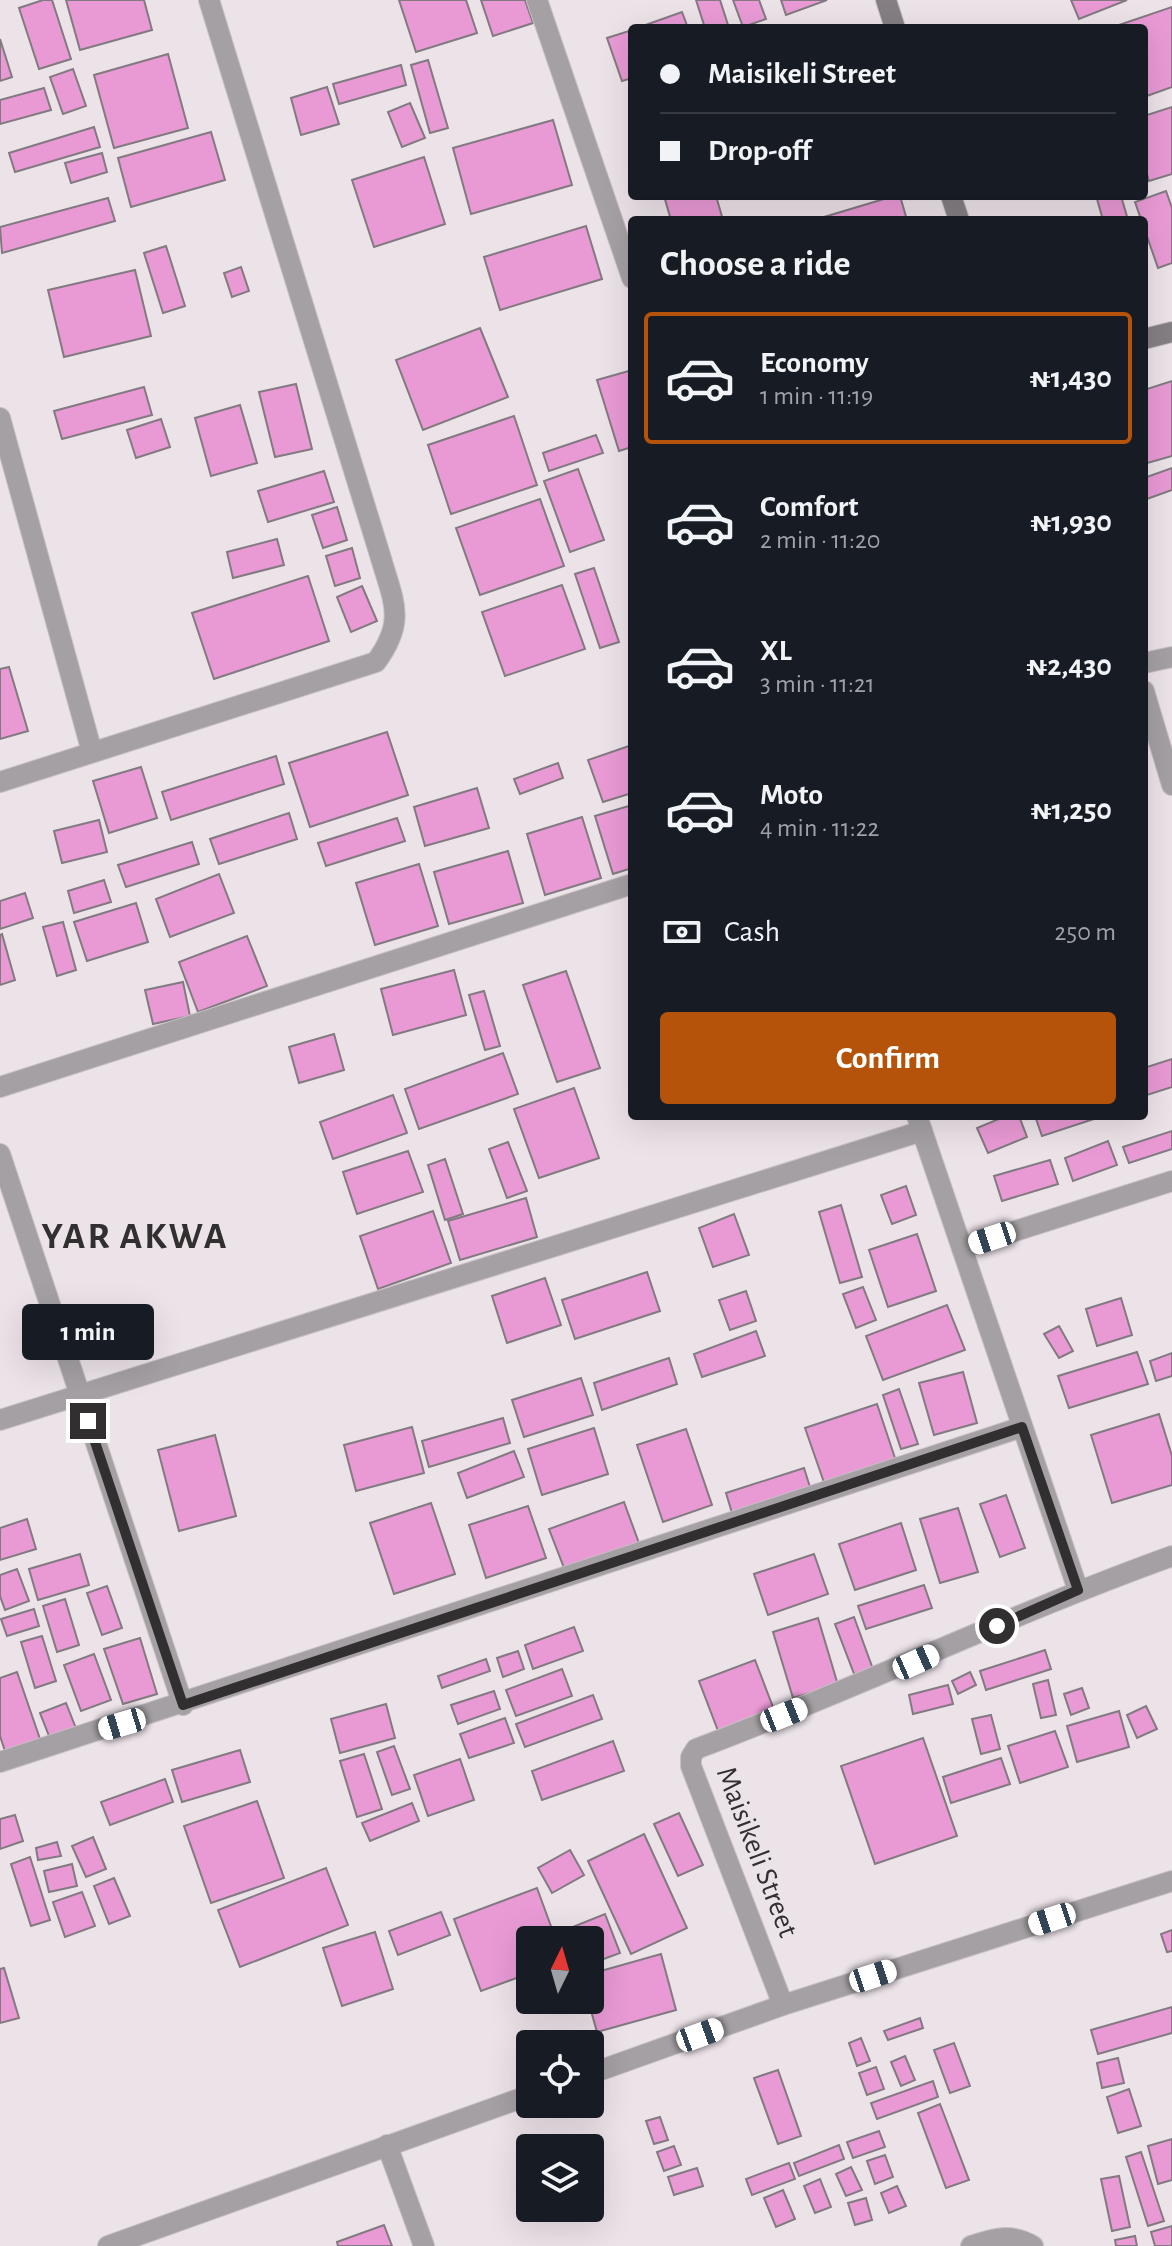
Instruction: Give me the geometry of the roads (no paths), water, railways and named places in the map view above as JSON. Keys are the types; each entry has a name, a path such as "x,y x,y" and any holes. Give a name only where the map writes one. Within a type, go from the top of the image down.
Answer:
{"main road":[{"path":"886,0 894,24"},
{"path":"1148,338 1172,332"}],"street":[{"path":"0,782 376,662 393,638 395,611 380,555 209,0"},
{"path":"537,0 628,266"},
{"path":"0,418 92,752"},
{"path":"1148,662 1172,657"},
{"path":"1148,704 1172,785"},
{"path":"0,1087 628,885"},
{"path":"0,1420 920,1124 1078,1590 1172,1556"},
{"path":"0,1154 183,1705"},
{"path":"962,1248 1172,1181"},
{"path":"0,1762 183,1705 1022,1427"},
{"name":"Maisikeli Street","path":"783,2005 691,1766 691,1757 696,1749 916,1662 1078,1590"},
{"path":"604,2069 783,2005 1172,1881"},
{"path":"108,2246 516,2100"},
{"path":"387,2145 424,2246"},
{"path":"971,2246 997,2237 1021,2239 1033,2246"}],"district":[{"name":"YAR AKWA","path":"135,1237"}]}
